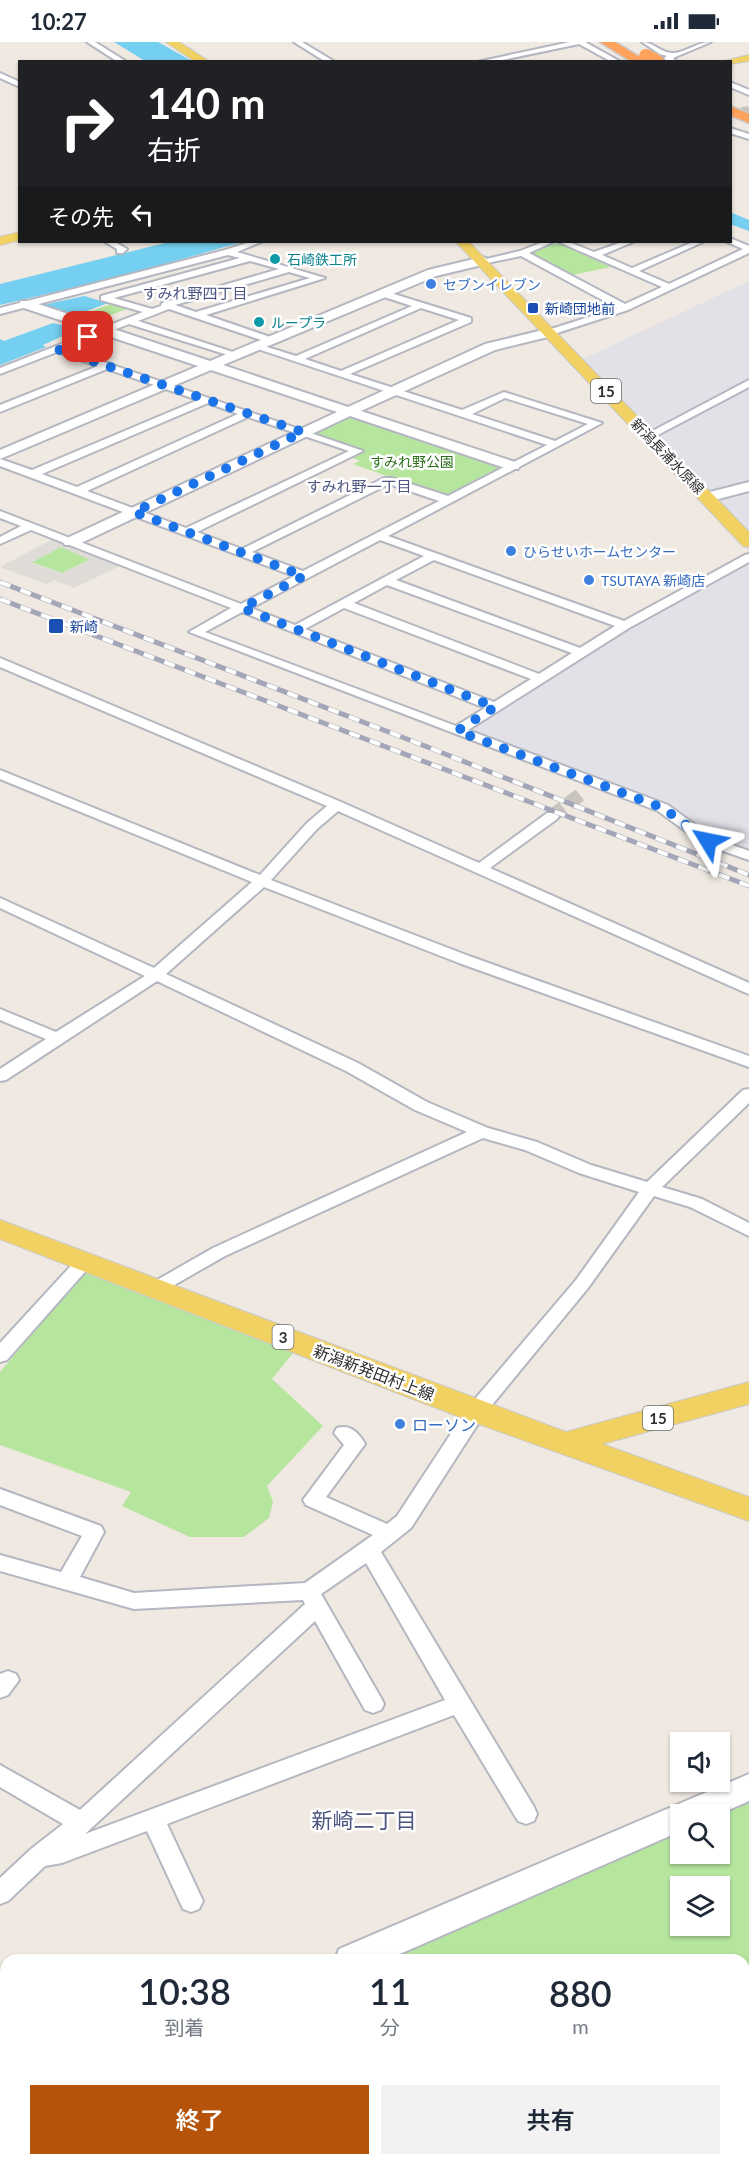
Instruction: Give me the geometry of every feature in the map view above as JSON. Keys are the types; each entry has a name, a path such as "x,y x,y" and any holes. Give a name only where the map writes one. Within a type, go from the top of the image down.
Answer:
{"highway":[{"path":"606,42 649,59"},
{"path":"621,42 649,59"},
{"path":"732,100 749,107"},
{"path":"732,109 749,118"}],"main road":[{"path":"171,42 202,60"},
{"path":"732,61 749,58"},
{"path":"0,241 18,236"},
{"name":"新潟長浦水原線","path":"463,243 551,332 749,542"},
{"name":"新潟新発田村上線","path":"0,1229 476,1411 749,1509"},
{"name":"15","path":"566,1443 749,1393"}],"street":[{"path":"90,42 121,60"},
{"path":"297,42 328,60"},
{"path":"490,60 581,42 614,60"},
{"path":"645,42 649,59 674,58 708,42"},
{"path":"0,75 18,84"},
{"path":"732,85 749,93"},
{"path":"732,131 749,137"},
{"path":"732,241 749,250"},
{"path":"111,243 123,249 120,251"},
{"path":"0,311 228,252 254,243"},
{"path":"0,455 234,354 432,273 522,253 547,243"},
{"path":"565,243 671,288"},
{"path":"595,255 626,243"},
{"path":"632,271 697,243"},
{"path":"72,542 346,411 490,347 551,332 625,308 749,250"},
{"path":"194,316 320,279 228,252"},
{"path":"522,253 625,308"},
{"path":"104,298 249,259"},
{"path":"0,371 152,312 166,306 169,302 287,270"},
{"path":"82,290 152,312"},
{"path":"342,375 468,320 381,293"},
{"path":"25,304 513,466"},
{"path":"296,360 421,305"},
{"path":"166,306 270,340"},
{"path":"128,321 234,354"},
{"path":"254,346 555,444"},
{"path":"57,349 358,451 187,532"},
{"path":"0,409 107,366"},
{"path":"648,436 749,383"},
{"path":"463,414 504,395 597,423 195,632 457,731 589,788 663,808 708,841 749,856"},
{"path":"33,474 207,400"},
{"path":"77,491 248,413"},
{"path":"0,462 304,576"},
{"path":"242,553 388,480 448,500"},
{"path":"707,497 749,486"},
{"path":"0,514 495,707"},
{"path":"0,541 31,526"},
{"path":"378,536 625,625"},
{"path":"296,629 433,556"},
{"path":"457,731 625,625 749,557"},
{"path":"387,581 583,653"},
{"path":"345,604 542,679"},
{"path":"0,662 336,805 749,989"},
{"path":"0,774 261,882 533,985 693,1040 749,1062"},
{"path":"0,1076 156,975 261,882 312,826 336,805"},
{"path":"479,870 552,816"},
{"path":"0,902 352,1067 421,1106 482,1132 531,1146 585,1169 696,1203 749,1230"},
{"path":"0,1014 56,1038"},
{"path":"0,1893 39,1856 82,1823 313,1598 404,1522 476,1411 582,1284 651,1188 749,1094"},
{"path":"156,1288 219,1252 482,1132"},
{"path":"0,1355 86,1261"},
{"path":"344,1433 355,1444 313,1500 390,1534"},
{"path":"0,1497 94,1532 66,1583"},
{"path":"369,1550 526,1814"},
{"path":"0,1563 134,1601 313,1598"},
{"path":"313,1598 374,1704"},
{"path":"39,1856 62,1853 459,1704"},
{"path":"0,1776 82,1823"},
{"path":"710,1804 749,1787"},
{"path":"153,1819 191,1901"},
{"path":"365,1954 670,1821"}],"shaded area":[{"path":"749,281 749,552 583,359"},
{"path":"53,539 120,566 74,588 54,580 46,584 0,567","holes":["61,547 90,560 62,573 31,563"]},
{"path":"749,552 749,851 711,837 671,808 463,731"}],"green space":[{"path":"560,244 611,267 572,275 530,253"},
{"path":"111,304 127,309 94,321 78,316"},
{"name":"すみれ野公園","path":"349,415 504,467 446,497 353,464 360,461 353,458 365,451 312,433"},
{"path":"61,547 91,559 62,573 31,562"},
{"path":"85,1271 294,1352 272,1379 323,1426 267,1486 273,1502 269,1518 244,1537 190,1537 122,1506 131,1492 0,1445 0,1372"},
{"path":"749,1801 749,1954 387,1954 670,1835 670,1864 730,1864 730,1809"}],"water":[{"path":"114,42 158,42 190,60 143,60"},
{"path":"165,243 238,243 123,276 0,305 0,284"},
{"path":"84,296 108,303 76,315 43,305"},
{"path":"53,323 78,329 43,345 46,347 0,365 0,339 4,341"}],"waterway":[{"path":"732,218 749,226"}],"tunnel":[{"path":"732,113 749,110"},
{"path":"552,816 584,792"}],"railway":[{"path":"0,582 425,746 749,875"},
{"path":"0,599 749,886"}],"place":[{"name":"石崎鉄工所","path":"275,259"},
{"name":"セブンイレブン","path":"431,284"},
{"name":"新崎団地前","path":"533,308"},
{"name":"ループラ","path":"259,322"},
{"name":"ひらせいホームセンター","path":"511,551"},
{"name":"TSUTAYA 新崎店","path":"589,580"},
{"name":"新崎","path":"56,626"},
{"name":"ローソン","path":"400,1424"}],"district":[{"name":"すみれ野四丁目","path":"195,293"},
{"name":"すみれ野一丁目","path":"359,486"},
{"name":"新崎二丁目","path":"364,1819"}],"route":[{"path":"88,337 57,349 303,432 134,512 304,576 242,608 495,707 457,731 663,808 708,841"}]}
